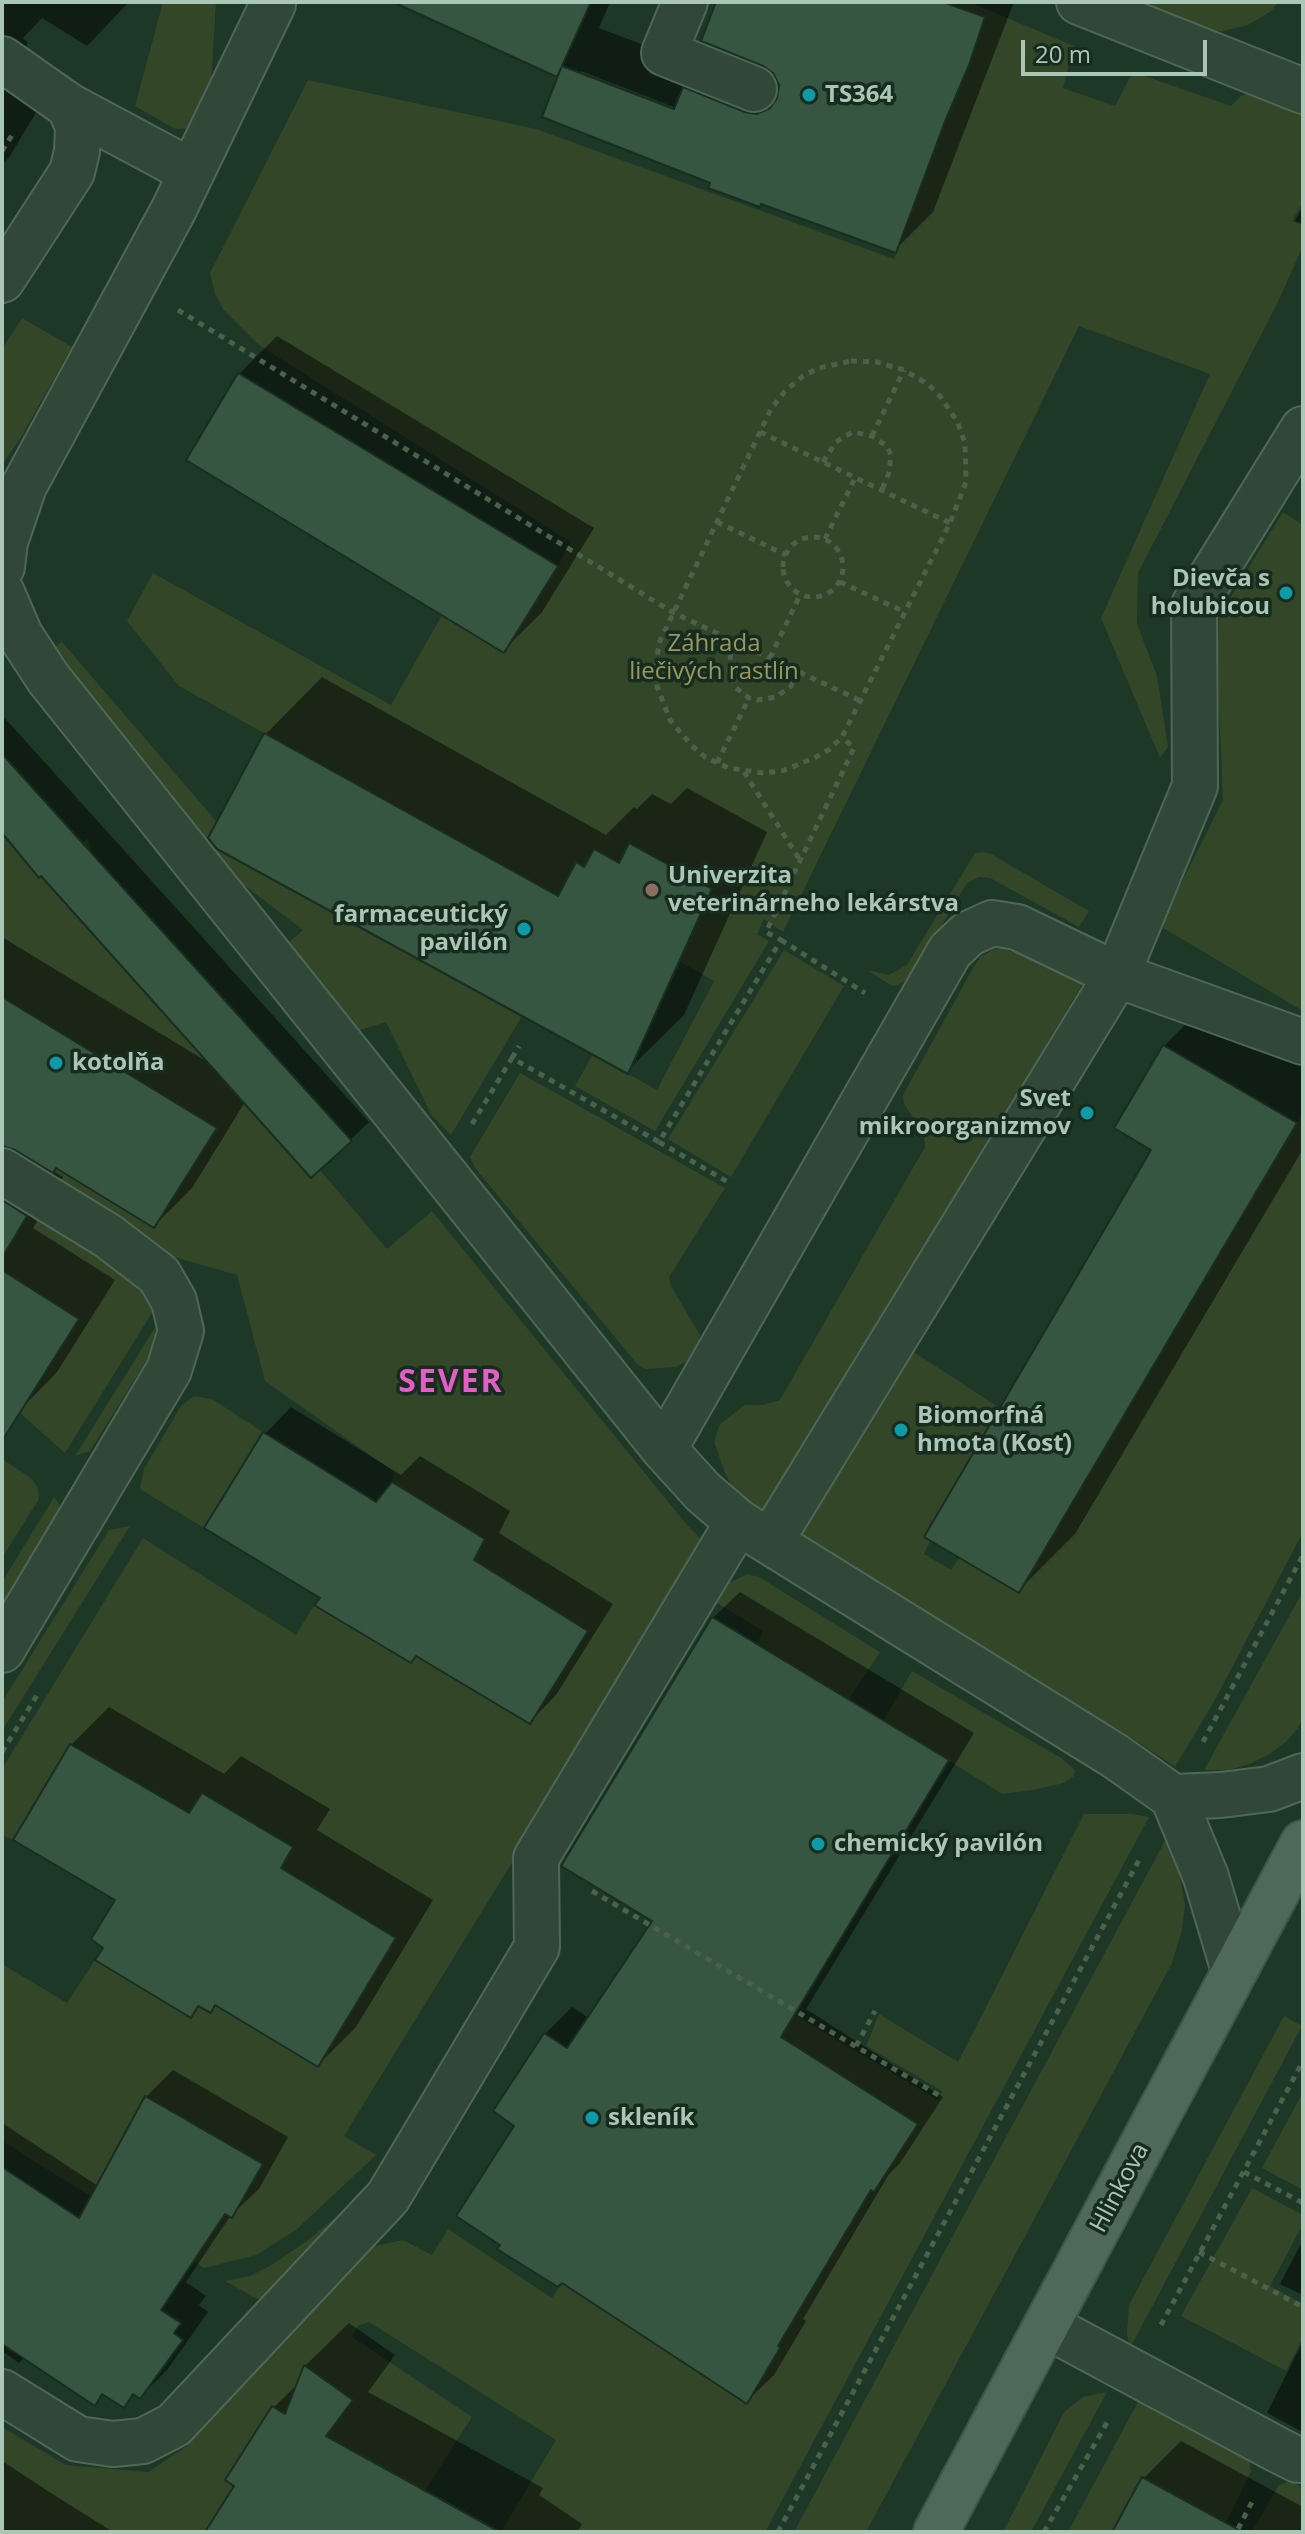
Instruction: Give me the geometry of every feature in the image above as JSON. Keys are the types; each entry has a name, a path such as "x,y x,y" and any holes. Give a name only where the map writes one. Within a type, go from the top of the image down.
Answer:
{"main road":[{"name":"Hlinkova","path":"936,2532 1303,1843"}],"lane":[{"path":"685,2 664,53 754,89"},
{"path":"1079,2 1303,91"},
{"path":"2,567 5,542 24,486 192,172 273,4"},
{"path":"2,59 69,106 192,172"},
{"path":"2,280 72,172 78,126 69,106"},
{"path":"2,2392 78,2439 113,2444 143,2441 174,2425 388,2197 537,1947 536,1858 754,1532 1117,975 1195,786 1194,605 1303,429"},
{"path":"2,593 20,635 48,678 664,1449 703,1492 754,1532 1102,1747 1173,1797 1206,1877 1234,1971"},
{"path":"664,1449 950,951 968,934 992,923 1017,927 1117,975 1303,1042"},
{"path":"2,1171 108,1236 159,1275 174,1301 181,1331 169,1370 2,1650"},
{"path":"1173,1797 1269,1789 1303,1776"},
{"path":"1047,2326 1303,2460"}],"path":[{"path":"133,283 674,613 861,701"},
{"path":"864,361 904,370 929,385 957,421 965,443 966,482 950,523 842,737 830,749 799,766 782,771 744,771 717,763 705,757 680,734 662,704 656,667 659,643 717,522 771,409 785,391 819,368 864,361"},
{"path":"872,436 904,370"},
{"path":"760,432 950,523"},
{"path":"823,462 836,442 845,436 853,432 872,436 887,446 891,455 882,490"},
{"path":"825,539 855,478"},
{"path":"717,522 786,555"},
{"path":"816,536 825,539 834,544 844,562 840,582 819,597 800,595 792,589 783,573 786,555 798,540 816,536"},
{"path":"840,582 905,612"},
{"path":"770,658 800,595"},
{"path":"736,643 731,652 729,671 735,687 749,698 776,697 791,686 798,672"},
{"path":"717,763 749,698"},
{"path":"842,737 854,748 766,932 910,1021"},
{"path":"744,771 800,860"},
{"path":"659,1142 781,940"},
{"path":"443,1173 519,1046"},
{"path":"512,1058 728,1182"},
{"path":"778,2532 1303,1555"},
{"path":"536,1858 940,2096"},
{"path":"856,2046 875,2011"},
{"path":"1044,2532 1134,2374 1303,2061"},
{"path":"1244,2172 1303,2203"},
{"path":"1199,2252 1303,2307"}],"green space":[{"path":"163,2 216,2 210,100 191,128 175,129 135,106"},
{"name":"Záhrada liečivých rastlín","path":"943,2 969,2 1074,46 1063,88 1115,106 1133,72 1231,106 1241,96 1254,91 1303,107 1303,202 1292,221 1303,225 1303,246 1278,302 1138,573 1137,624 1157,676 1168,747 1160,758 1101,618 1210,374 1079,326 783,932 764,919 757,934 769,941 655,1131 575,1086 593,1054 657,1090 714,981 670,956 700,899 706,902 712,889 629,843 609,881 609,858 594,849 584,867 558,896 179,686 127,621 153,573 391,705 442,615 558,566 571,542 259,345 224,310 215,294 210,273 308,80 536,129 894,259 984,17"},
{"path":"1129,2 1279,2 1270,12 1248,25 1223,31 1205,31"},
{"path":"22,318 72,347 2,465 2,349"},
{"path":"1283,512 1303,525 1303,1011 1160,926 1223,800 1217,660 1219,616"},
{"path":"62,642 217,822 206,843 522,1016 451,1135 432,1116 386,1022 357,1031 286,945 303,930 215,863 52,654"},
{"path":"2,833 39,878 88,838 92,853 52,888 311,1178 320,1170 387,1249 432,1211 687,1525 707,1545 344,2136 376,2155 296,2230 256,2255 204,2268 2,2141 2,1964 67,2003 95,1960 191,2018 198,2006 211,2013 215,2005 318,2067 396,1938 281,1868 293,1847 203,1793 189,1813 70,1744 13,1840 2,1835 2,1769 143,1538 296,1635 314,1605 410,1663 416,1656 529,1724 587,1631 474,1560 484,1538 392,1482 394,1472 265,1381 237,1275 174,1257 2,1153 2,1135 154,1228 217,1128 2,997","holes":["145,2096 262,2164 116,2150"]},
{"path":"983,852 1089,911 1079,927 990,878 979,877 967,883 906,980 892,986 867,970 889,975 907,965 975,853"},
{"path":"994,949 1005,949 1037,960 1083,983 764,1517 734,1491 725,1473 714,1442 720,1424 745,1405 763,1405 780,1400 925,1147 924,1134 904,1104 903,1095 972,970 981,956"},
{"path":"784,950 844,986 731,1177 668,1139"},
{"path":"520,1073 725,1188 669,1277 671,1286 700,1335 699,1347 686,1362 676,1367 646,1369 638,1365 475,1168 470,1157"},
{"path":"1303,1113 1303,1532 1215,1700 1175,1767 1126,1734 796,1538 909,1349 1000,1408 924,1537 930,1541 924,1554 951,1570 959,1558 1019,1593"},
{"path":"2,1194 127,1270 155,1308 65,1453 20,1413 79,1319 2,1270"},
{"path":"156,1326 154,1349 90,1451 75,1456"},
{"path":"194,1396 212,1399 263,1432 204,1528 140,1489 144,1469 181,1406"},
{"path":"2,1459 31,1478 38,1488 39,1499 2,1558"},
{"path":"54,1497 60,1505 55,1518 2,1604 2,1582"},
{"path":"130,1526 2,1731 2,1702 109,1530"},
{"path":"747,1574 759,1577 880,1652 849,1699 757,1644 763,1631 717,1603 729,1583"},
{"path":"1303,1591 1303,1717 1297,1729 1271,1753 1250,1764 1229,1770 1204,1770"},
{"path":"912,1671 1061,1758 1075,1770 1074,1776 1064,1783 1002,1794 884,1720"},
{"path":"1084,1814 1149,1817 765,2532 501,2532 556,2440 369,2322 358,2326 352,2337 472,2417 425,2490 323,2440 353,2400 304,2366 301,2372 320,2385 226,2480 234,2486 205,2532 2,2532 2,2427 66,2465 148,2472 187,2446 343,2259 375,2246 403,2240 432,2255 448,2229 552,2298 562,2283 747,2404 780,2348 606,2235 702,2085 874,2192 917,2124 747,2015 760,1994 938,2100 942,2091 866,2046 879,2014 958,2062"},
{"path":"1166,1839 1176,1855 1185,1905 1182,1930 1172,1963 866,2532 794,2532"},
{"path":"1284,2016 1302,2026 1130,2348 1127,2334 1129,2305"},
{"path":"1303,2092 1303,2190 1262,2168"},
{"path":"1252,2188 1303,2215 1303,2224 1270,2286 1303,2304 1303,2338 1286,2371 1181,2316"},
{"path":"369,2190 275,2295 257,2299 225,2281 250,2276 270,2266 307,2241"},
{"path":"1107,2392 1031,2532 1003,2532 1064,2412 1083,2397"},
{"path":"1139,2400 1249,2459 1251,2471 1226,2523 1143,2477 1112,2532 1068,2532"},
{"path":"1291,2481 1303,2488 1303,2532 1252,2532 1279,2485"}],"building":[{"path":"393,2 591,2 562,66 674,109 683,87 757,114 770,108 777,98 779,85 773,73 763,66 701,41 716,2 943,2 985,17 896,253 708,188 710,183 542,117 561,68 557,77"},
{"path":"238,373 558,566 504,653 186,460"},
{"name":"farmaceutický pavilón","path":"264,733 558,896 576,862 584,867 594,849 619,863 629,843 712,889 628,1074 217,849 208,838"},
{"path":"2,754 352,1141 311,1178 41,876 39,878 2,833"},
{"name":"kotolňa","path":"2,997 217,1128 154,1228 56,1168 53,1173 15,1150 2,1146"},
{"path":"1163,1045 1297,1123 1019,1593 924,1537 1151,1150 1114,1128"},
{"path":"2,1200 27,1216 2,1258"},
{"path":"2,1270 79,1319 2,1441"},
{"path":"263,1432 376,1502 392,1482 485,1539 474,1560 588,1631 530,1724 416,1656 411,1663 314,1605 320,1598 204,1528"},
{"path":"712,1617 949,1760 781,2037 918,2124 874,2192 871,2190 747,2404 562,2283 558,2287 497,2249 500,2245 456,2216 514,2126 493,2111 544,2033 567,2048 652,1921 561,1866"},
{"path":"70,1744 189,1813 202,1793 293,1847 281,1868 396,1938 318,2067 215,2005 211,2013 198,2006 191,2018 95,1960 103,1948 91,1939 115,1900 13,1840"},
{"path":"145,2096 263,2164 232,2218 225,2214 161,2310 181,2323 174,2333 183,2340 140,2399 133,2394 124,2408 102,2394 95,2406 2,2344 2,2167 79,2218"},
{"path":"304,2365 353,2400 326,2436 500,2532 205,2532 234,2486 225,2480 272,2406 285,2414"},
{"path":"1142,2477 1243,2532 1112,2532"}],"place":[{"name":"TS364","path":"809,95"},
{"name":"Dievča s holubicou","path":"1286,593"},
{"name":"Univerzita veterinárneho lekárstva","path":"652,890"},
{"name":"farmaceutický pavilón","path":"524,929"},
{"name":"kotolňa","path":"56,1063"},
{"name":"Svet mikroorganizmov","path":"1087,1113"},
{"name":"Biomorfná hmota (Kosť)","path":"901,1430"},
{"name":"chemický pavilón","path":"818,1844"},
{"name":"skleník","path":"592,2118"}],"district":[{"name":"SEVER","path":"451,1383"}]}
